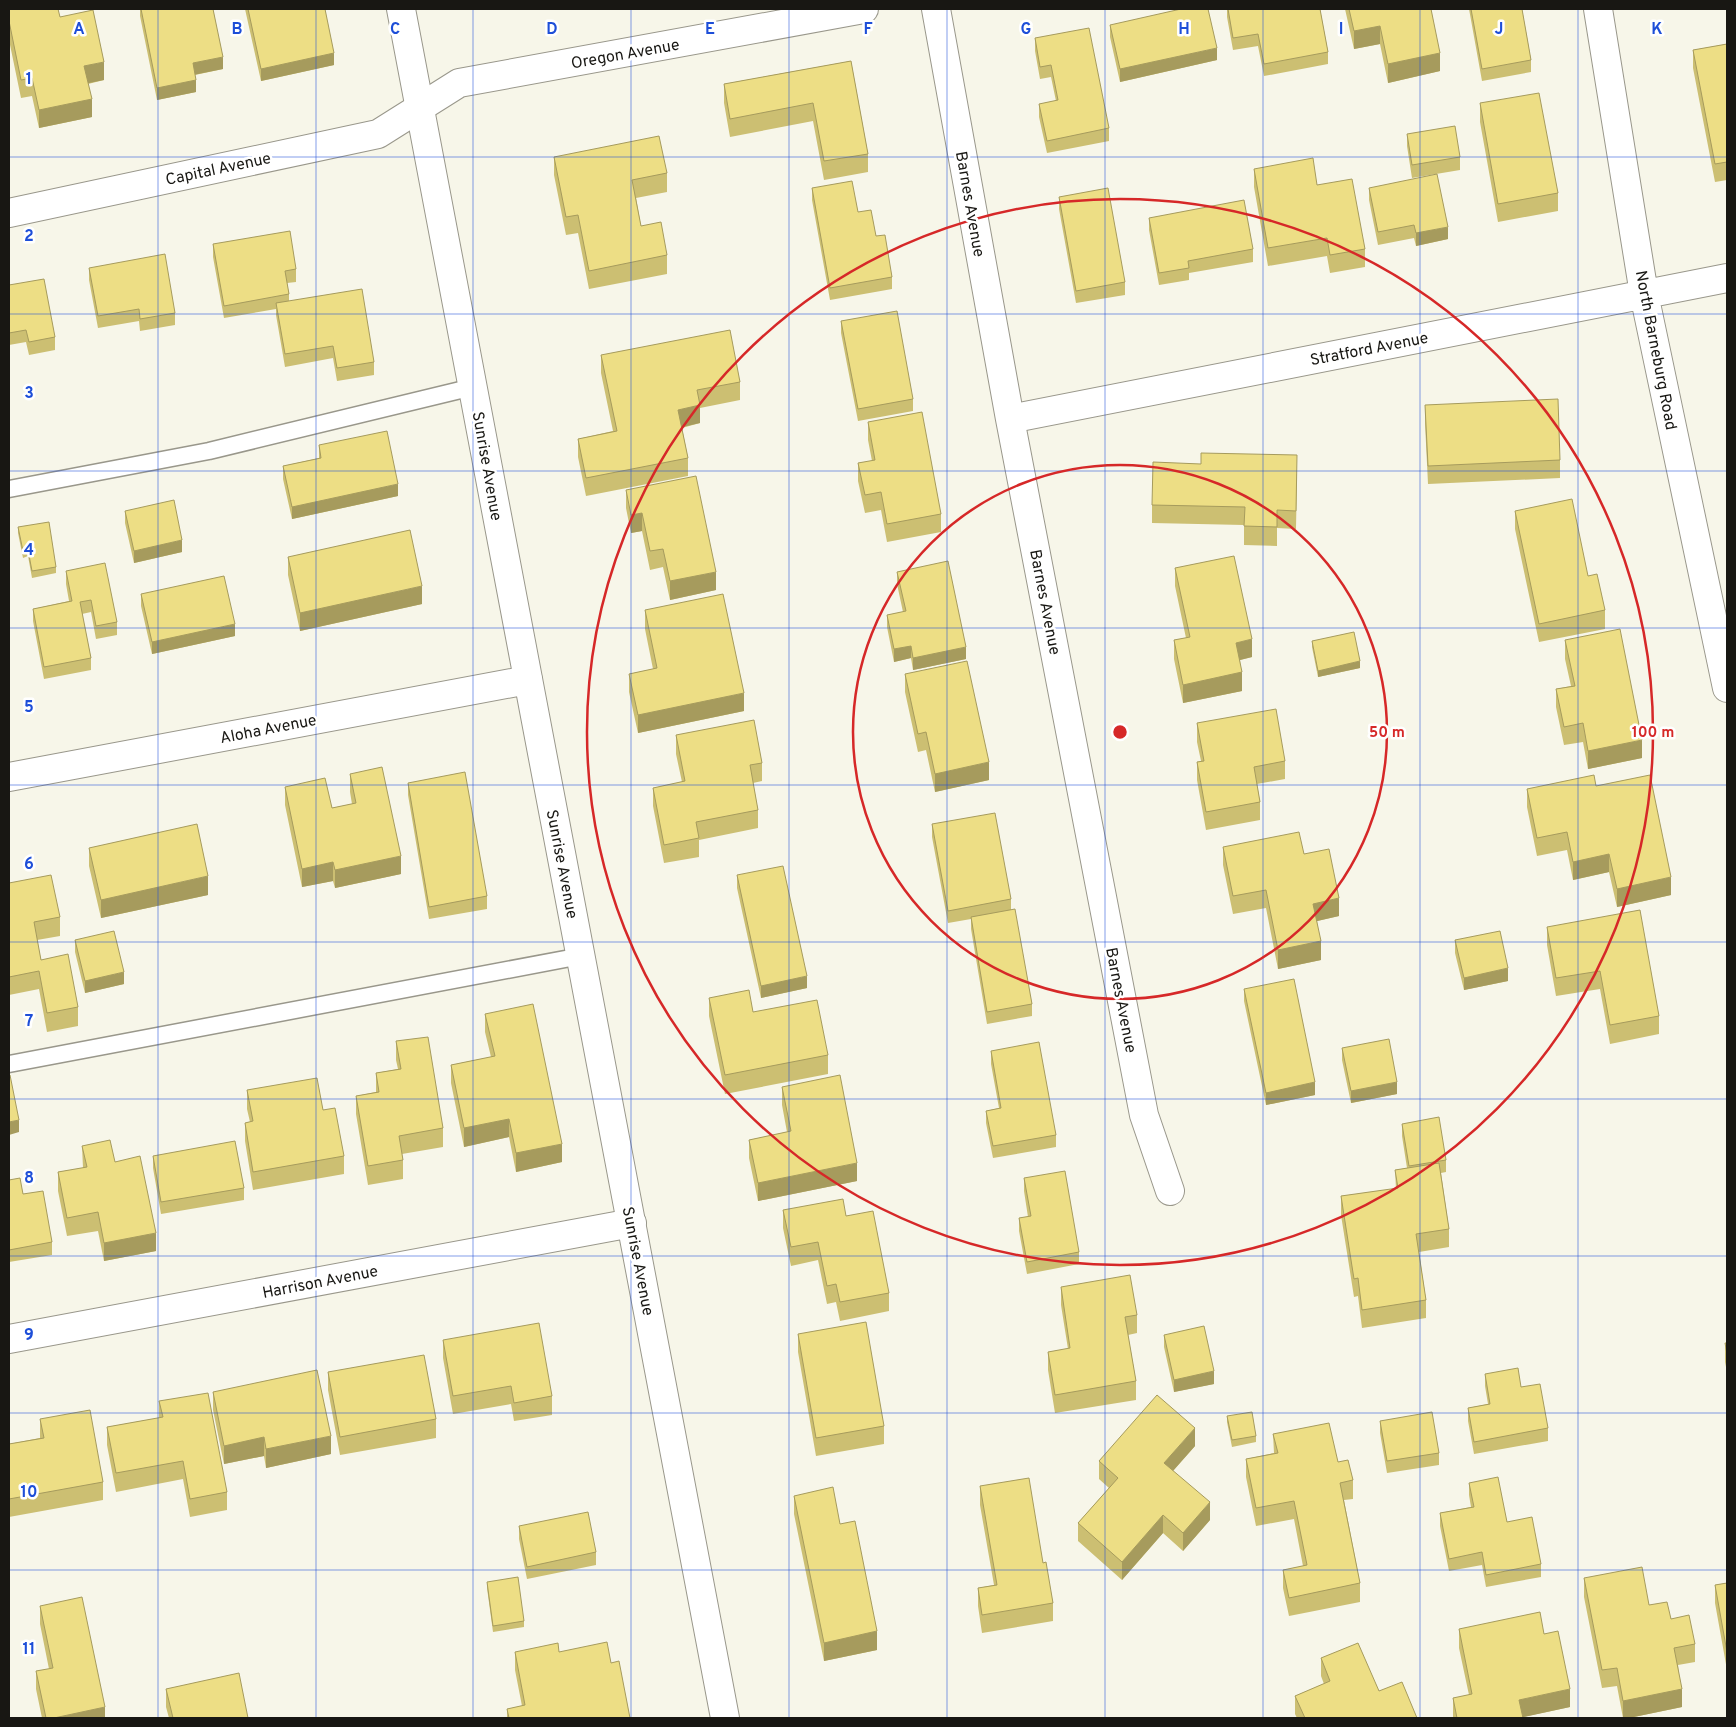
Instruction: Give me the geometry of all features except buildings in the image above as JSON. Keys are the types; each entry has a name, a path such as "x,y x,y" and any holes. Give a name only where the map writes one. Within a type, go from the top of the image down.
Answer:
{"street":[{"name":"Sunrise Avenue","path":"401,9 421,106 725,1718"},
{"name":"Oregon Avenue","path":"421,106 459,83 864,9"},
{"name":"Barnes Avenue","path":"936,9 1010,419 1144,1115 1170,1191"},
{"name":"North Barneburg Road","path":"1598,9 1644,294 1727,688"},
{"name":"Capital Avenue","path":"9,213 378,134 421,106"},
{"name":"Stratford Avenue","path":"1010,419 1727,278"},
{"name":"Aloha Avenue","path":"9,776 528,680"},
{"name":"Harrison Avenue","path":"9,1339 632,1223"}],"lane":[{"path":"9,489 209,451 473,387"},
{"path":"9,1064 581,956"}]}
